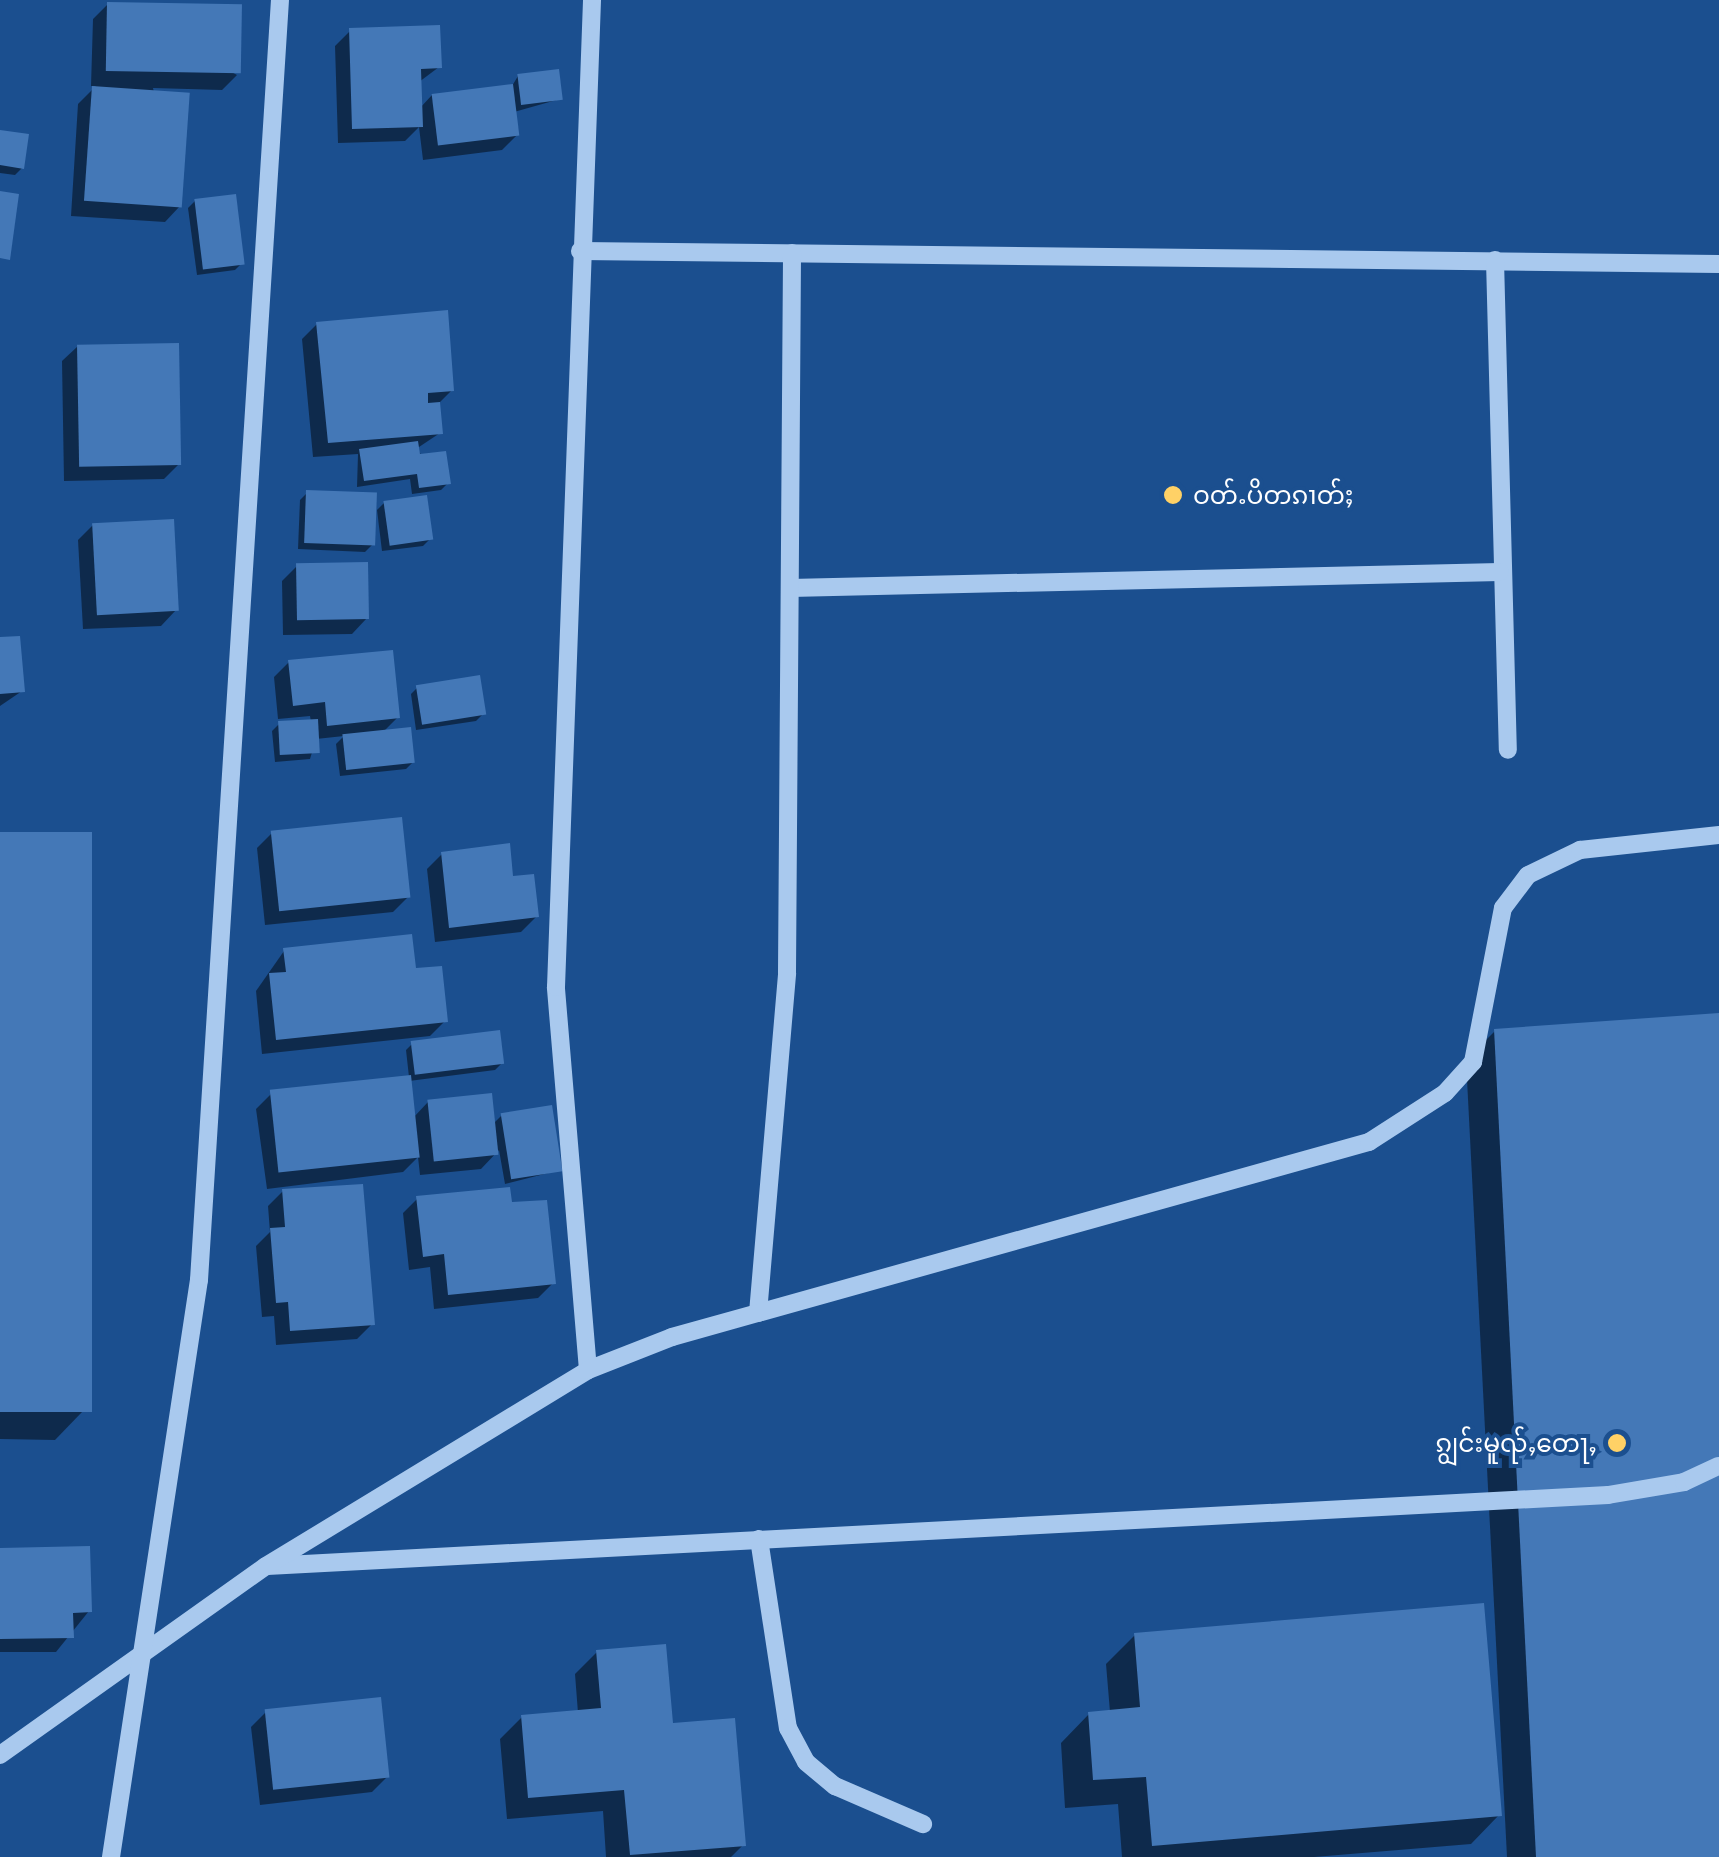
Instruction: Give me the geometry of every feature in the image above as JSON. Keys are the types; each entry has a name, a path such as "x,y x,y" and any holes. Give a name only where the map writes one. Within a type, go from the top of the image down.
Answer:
{"street":[{"path":"111,1857 199,1280 280,0"},
{"path":"588,1370 556,986 592,0"},
{"path":"580,251 1719,264"},
{"path":"758,1313 787,973 792,253"},
{"path":"1495,260 1500,572 1508,750"},
{"path":"790,588 1500,572"},
{"path":"0,1755 266,1566 588,1370 758,1313 1369,1142 1445,1093 1472,1062 1503,908 1528,875 1580,850 1719,835"},
{"path":"266,1566 1608,1496 1684,1482 1719,1466"},
{"path":"759,1539 788,1728 806,1762 835,1786 923,1824"}],"building":[{"path":"107,2 242,4 241,73 106,71"},
{"path":"440,25 442,68 421,69 423,127 352,129 349,28"},
{"path":"559,69 563,100 521,105 517,74"},
{"path":"513,84 519,136 438,146 432,94"},
{"path":"92,86 190,93 182,208 84,201"},
{"path":"0,130 29,134 24,169 0,165"},
{"path":"0,191 19,194 10,260 0,258"},
{"path":"236,194 245,264 203,270 194,199"},
{"path":"448,310 454,391 428,393 428,403 440,402 443,434 328,443 316,322"},
{"path":"179,343 181,465 79,467 77,345"},
{"path":"418,441 420,454 446,451 451,484 419,488 417,474 364,481 359,449"},
{"path":"306,490 377,492 375,545 304,543"},
{"path":"427,495 433,540 390,546 383,501"},
{"path":"174,519 179,611 97,615 92,523"},
{"path":"368,562 369,619 297,620 296,563"},
{"path":"20,636 25,692 0,694 0,637"},
{"path":"393,650 400,718 327,726 325,702 293,706 288,660"},
{"path":"480,675 486,715 422,725 416,685"},
{"path":"318,719 320,753 280,755 278,721"},
{"path":"411,727 415,763 346,770 342,734"},
{"path":"402,817 410,898 279,911 271,831"},
{"path":"0,832 92,832 92,1412 0,1412"},
{"path":"510,843 513,876 534,874 539,917 449,928 441,852"},
{"path":"412,934 416,968 442,966 448,1022 276,1040 269,973 286,972 283,948"},
{"name":"ၵျွင်းမူၺ်ႇတေႃႇ","path":"1719,1013 1719,1857 1536,1857 1494,1029"},
{"path":"500,1030 504,1064 415,1075 411,1041"},
{"path":"411,1075 420,1158 278,1172 270,1090"},
{"path":"492,1093 498,1155 434,1161 427,1100"},
{"path":"552,1105 562,1171 511,1179 501,1113"},
{"path":"363,1184 375,1325 290,1331 288,1302 276,1303 270,1228 285,1227 282,1189"},
{"path":"510,1187 512,1202 547,1200 556,1284 448,1295 444,1254 423,1257 416,1196"},
{"path":"90,1546 92,1612 73,1613 74,1638 0,1639 0,1548"},
{"path":"1484,1603 1502,1816 1152,1846 1146,1777 1093,1780 1088,1712 1140,1707 1134,1633"},
{"path":"666,1644 673,1723 735,1718 746,1846 630,1855 624,1790 528,1798 521,1715 601,1708 596,1650"},
{"path":"381,1697 389,1778 273,1790 265,1709"}],"place":[{"name":"ဝတ်ႉပိတၵၢတ်ႈ","path":"1173,495"},
{"name":"ၵျွင်းမူၺ်ႇတေႃႇ","path":"1617,1443"}]}
